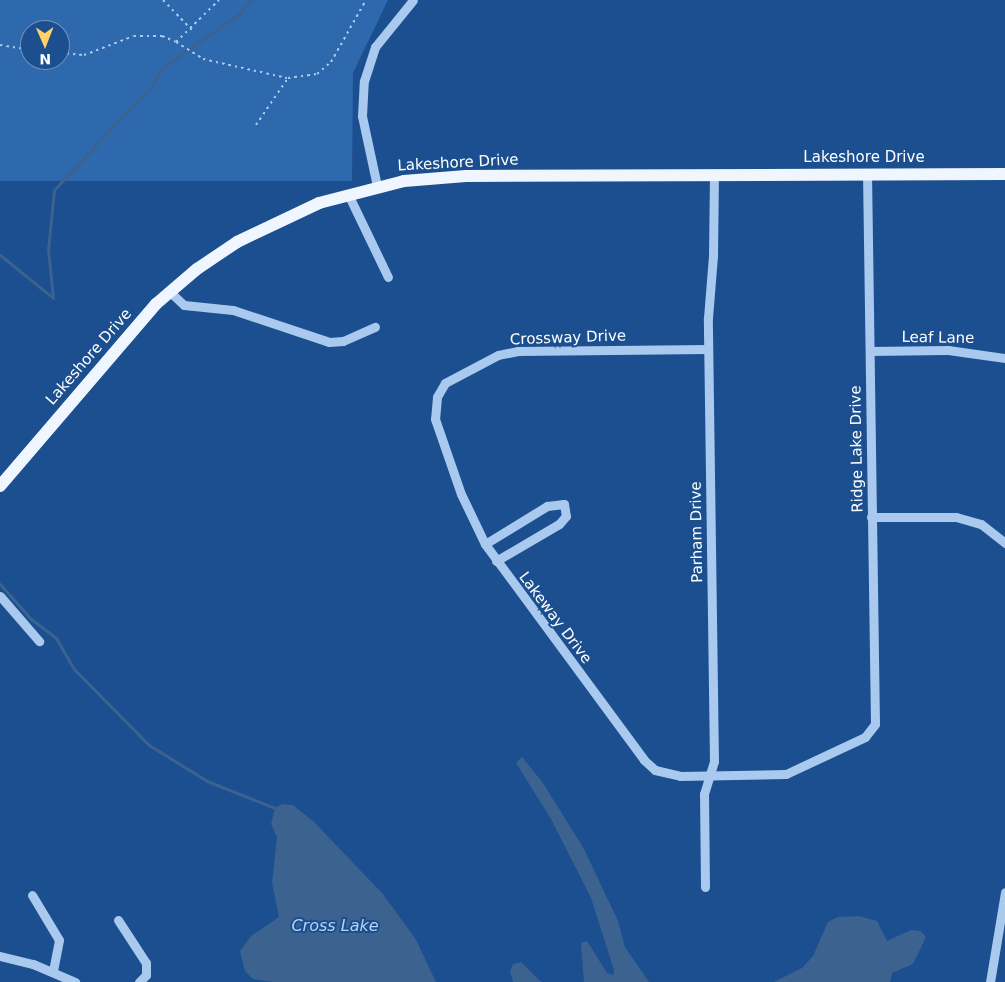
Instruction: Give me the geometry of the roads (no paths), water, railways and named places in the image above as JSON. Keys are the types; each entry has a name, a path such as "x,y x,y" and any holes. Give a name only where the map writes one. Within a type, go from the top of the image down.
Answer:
{"main road":[{"name":"Lakeshore Drive","path":"2,479 135,326 170,292 216,255 258,230 298,211 348,194 377,186 466,176 1005,174"}],"street":[{"path":"377,186 362,116 364,81 375,48 413,0"},
{"name":"Ridge Lake Drive","path":"867,174 874,724"},
{"name":"Parham Drive","path":"705,887 704,794 714,761 708,349 714,175"},
{"path":"348,194 388,277"},
{"path":"170,292 184,305 233,310 334,342 375,327"},
{"name":"Crossway Drive","path":"435,420 435,404 445,383 498,354 518,351 708,349"},
{"name":"Leaf Lane","path":"870,351 948,350 1005,358"},
{"name":"Lakeway Drive","path":"435,420 461,494 485,544 496,562 644,760 670,775 786,774 865,737 874,724"},
{"path":"485,544 547,506 564,504 566,516 559,524 496,562"},
{"path":"872,517 956,517 981,524 1005,543"},
{"path":"0,596 39,641"},
{"path":"990,982 1005,892"},
{"path":"32,895 59,940 53,971"},
{"path":"118,920 146,964 146,975 139,982"},
{"path":"0,956 53,971 75,982"}],"water":[{"path":"522,757 543,783 584,849 618,921 625,947 649,982 584,982 581,943 587,941 607,973 613,975 614,970 591,898 551,819 516,763"},
{"name":"Cross Lake","path":"282,804 293,805 314,822 382,893 415,938 436,982 273,982 253,979 245,971 240,951 251,936 279,917 272,883 277,837 271,824 275,808"},
{"path":"859,916 877,921 887,941 911,930 921,931 926,937 913,964 892,973 890,982 774,982 802,968 813,956 828,922 838,917"},
{"path":"521,962 542,982 513,982 510,971 513,964"}],"waterway":[{"path":"53,298 48,250 54,190 153,84 162,68 240,13 251,0"},
{"path":"0,255 52,297"},
{"path":"0,584 31,619 56,638 74,669 149,745 207,781 275,808"}]}
